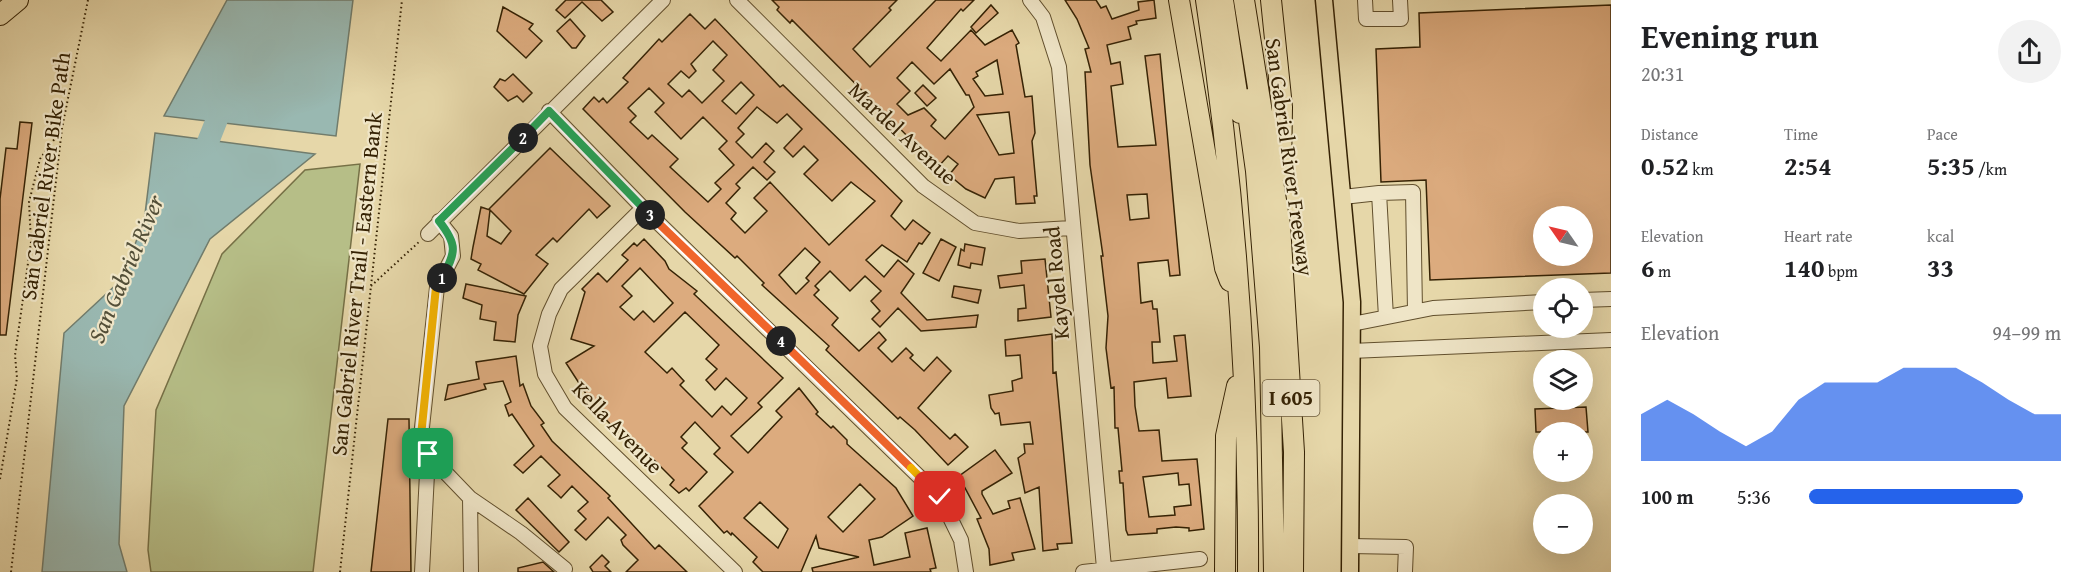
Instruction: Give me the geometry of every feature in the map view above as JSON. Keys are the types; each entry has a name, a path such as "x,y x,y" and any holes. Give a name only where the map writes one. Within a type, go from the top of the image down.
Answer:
{"highway":[{"path":"0,15 18,0"},
{"path":"1179,0 1225,268 1242,311"},
{"name":"I 605","path":"1206,0 1225,124 1242,311 1248,572"},
{"path":"1223,0 1239,97 1257,282 1265,572"},
{"path":"1231,0 1256,171 1266,277 1274,429 1274,572"},
{"name":"San Gabriel River Freeway","path":"1244,0 1280,225 1294,452 1293,572"},
{"path":"1271,0 1282,107 1280,225"},
{"path":"1224,572 1226,436 1244,354"}],"main road":[{"path":"1324,0 1343,197 1352,324 1350,572"}],"street":[{"path":"428,234 663,0"},
{"name":"Mardel Avenue","path":"737,0 923,186 975,222 1019,231 1072,228"},
{"name":"Kaydel Road","path":"1030,0 1043,17 1059,67 1104,568"},
{"path":"1365,0 1366,19 1401,19 1400,0"},
{"path":"549,111 643,208 940,497 961,540 966,572"},
{"path":"1343,197 1413,192 1415,311"},
{"path":"1379,194 1386,317"},
{"name":"Kella Avenue","path":"643,208 561,289 549,314 540,346 544,374 566,408 735,572"},
{"path":"439,221 450,236 453,256 436,287 420,446 470,498 521,533 565,569"},
{"path":"1593,300 1611,299"},
{"path":"1352,324 1433,308 1533,303"},
{"path":"1352,351 1611,340"},
{"path":"422,572 428,454"},
{"path":"470,498 471,572"},
{"path":"1350,546 1406,547 1405,572"},
{"path":"1083,572 1200,559"}],"path":[{"name":"San Gabriel River Bike Path","path":"11,572 62,128 88,0"},
{"name":"San Gabriel River Trail - Eastern Bank","path":"340,572 402,0"},
{"path":"0,479 16,378 15,355 31,242 29,202 40,159 62,128"},
{"path":"371,286 428,234"}],"green space":[{"path":"360,164 313,572 151,572 148,550 156,410 222,254 305,170"}],"water":[{"path":"227,0 353,0 336,136 164,116"},
{"path":"155,133 315,154 210,239 124,406 119,544 127,572 42,572 64,333 120,281 144,222"}],"building":[{"path":"566,0 601,0 613,12 602,21 582,2 565,18 556,10"},
{"path":"772,0 897,0 889,8 891,10 853,49 870,67 936,0 974,0 963,11 961,9 927,48 941,61 971,30 985,45 1012,30 1019,43 1016,45 1025,97 1032,96 1035,133 1032,141 1037,196 1034,196 1035,203 1016,204 1014,177 995,179 985,198 966,189 949,175 958,164 948,156 938,167 792,20 790,23 777,10 779,7","holes":["997,60 1003,94 985,96 973,79 978,76 976,72","912,62 934,84 950,69 966,95 969,95 974,107 945,139 931,126 936,120 924,108 908,115 897,104 910,91 897,78","1009,112 1014,153 999,155 977,115"]},
{"path":"1065,0 1096,0 1101,8 1106,6 1112,19 1139,10 1138,2 1154,0 1156,18 1136,21 1137,24 1128,27 1131,39 1107,45 1111,64 1120,62 1123,84 1111,86 1118,147 1156,145 1145,56 1160,54 1180,275 1170,276 1168,260 1138,263 1141,303 1152,301 1153,309 1157,309 1160,342 1152,342 1153,363 1177,361 1174,336 1185,335 1191,396 1168,398 1166,378 1134,382 1135,406 1139,431 1159,430 1162,461 1197,459 1204,529 1189,531 1189,528 1176,527 1157,529 1157,533 1128,535 1126,530 1123,483 1120,483 1119,471 1122,471 1118,428 1115,428 1114,387 1111,388 1106,348 1108,316 1101,256 1103,256 1090,165 1085,72 1091,72 1085,49 1089,48 1077,19","holes":["1147,194 1149,218 1130,220 1127,195","1178,473 1179,485 1189,484 1191,505 1174,507 1175,515 1149,517 1143,477"]},
{"path":"991,5 998,13 976,33 971,27"},
{"path":"1611,5 1611,273 1430,280 1426,180 1381,182 1376,49 1420,47 1419,13"},
{"path":"503,7 533,24 529,29 542,41 526,58 497,31"},
{"path":"690,14 705,29 715,19 780,87 783,85 902,201 891,216 905,230 913,220 930,233 922,244 919,243 907,262 882,245 866,260 884,277 898,260 914,274 901,293 927,320 978,315 976,327 921,331 898,308 880,327 872,319 880,311 871,301 881,291 865,276 850,291 830,271 815,286 819,290 814,295 838,318 832,325 859,351 879,332 886,340 878,348 892,362 906,348 913,355 910,358 924,371 937,357 951,371 918,408 950,439 955,434 968,447 948,465 915,430 900,417 898,419 826,350 829,346 762,285 764,283 737,256 735,258 685,212 583,109 594,97 599,102 603,98 607,103 628,82 623,78 659,39 662,42","holes":["713,41 727,55 713,70 724,81 702,103 689,90 682,97 668,84 681,71 689,78 696,71 691,64","741,82 754,95 736,114 722,101","649,88 664,103 655,112 681,139 703,117 727,141 719,149 734,165 715,183 721,189 708,202 670,167 678,159 652,135 648,139 630,122 636,116 628,108","757,107 777,123 787,114 802,129 784,148 793,157 804,146 818,160 804,174 832,201 851,182 875,201 829,245 770,182 754,198 767,211 745,233 731,219 736,213 726,203 740,188 736,184 753,167 767,180 775,172 764,162 774,151 766,143 752,158 736,142 744,134 738,128","805,248 820,262 806,278 809,281 796,294 779,275"]},
{"path":"570,19 585,36 576,48 572,48 557,31"},
{"path":"513,74 532,93 523,102 517,96 508,101 494,87 500,79 505,81"},
{"path":"923,85 936,98 927,106 915,93"},
{"path":"20,122 32,123 6,335 0,335 0,199 6,148 17,149"},
{"path":"550,148 610,206 597,218 589,209 557,242 553,238 536,255 548,264 524,294 478,270 481,264 471,259 481,207 490,210","holes":["490,210 511,231 501,244 487,236"]},
{"path":"644,239 665,261 669,269 697,291 694,294 783,378 758,403 762,407 731,436 748,453 782,417 776,411 799,388 818,412 816,414 831,428 833,426 847,440 847,444 896,488 913,516 882,537 869,540 874,565 910,557 905,533 927,528 936,568 930,569 931,572 813,572 812,568 859,557 819,548 816,536 801,572 763,572 753,562 757,557 732,533 731,535 727,531 724,533 699,506 733,472 714,454 720,448 695,422 681,437 687,443 682,448 707,472 689,491 686,488 679,493 670,485 674,480 638,444 636,446 616,430 586,399 588,397 566,363 594,346 571,339 585,292 582,289 598,273 607,282 628,260 622,255 634,243 637,246","holes":["640,268 673,303 654,322 643,311 634,320 620,307 632,296 622,286","685,312 719,345 706,359 717,369 706,380 715,390 726,378 747,398 731,415 722,406 712,417 680,385 684,381 672,368 667,373 645,352","860,484 875,499 843,532 828,517","760,502 788,529 778,548 744,518"]},
{"path":"941,239 956,247 939,281 923,273"},
{"path":"965,244 985,248 982,265 971,263 970,268 958,265 961,249 964,251"},
{"path":"1045,259 1051,317 1018,321 1018,309 1026,308 1024,285 1000,288 998,276 1022,273 1021,261"},
{"path":"466,284 526,296 518,315 515,342 494,340 496,322 480,319 482,305 463,298"},
{"path":"954,286 981,290 978,303 952,297"},
{"path":"1052,334 1053,373 1056,372 1072,543 1057,544 1058,549 1043,551 1039,487 1025,493 1018,458 1025,453 1024,444 1033,444 1030,422 1001,425 999,413 995,414 991,408 989,395 1013,391 1012,381 1022,378 1020,355 1006,356 1005,340"},
{"path":"516,356 520,386 523,384 531,406 544,423 541,425 552,441 610,496 608,498 655,549 659,545 687,572 626,572 638,560 623,545 621,540 626,535 608,517 586,540 575,530 586,519 578,511 588,502 572,486 561,498 548,486 560,475 541,456 523,473 514,465 534,446 512,414 509,416 505,405 511,402 503,381 484,384 486,389 445,400 448,385 479,379 476,362"},
{"path":"1535,410 1586,410 1587,422 1536,422"},
{"path":"388,419 409,419 411,572 371,572"},
{"path":"995,450 1012,473 982,491 982,494 993,514 1010,508 1008,501 1020,498 1035,549 1012,553 1014,560 990,565 989,549 977,519 981,518 965,488 963,490 955,479"},
{"path":"528,498 569,542 559,552 516,510"},
{"path":"602,555 609,562 605,566 611,572 593,572 590,567"},
{"path":"543,562 554,572 518,572 518,568"}],"waterway":[{"name":"San Gabriel River","path":"198,167 227,94"}],"route":[{"path":"428,454 420,446 436,287 453,256 450,236 439,221 549,111 643,208 829,386 940,497"}]}
